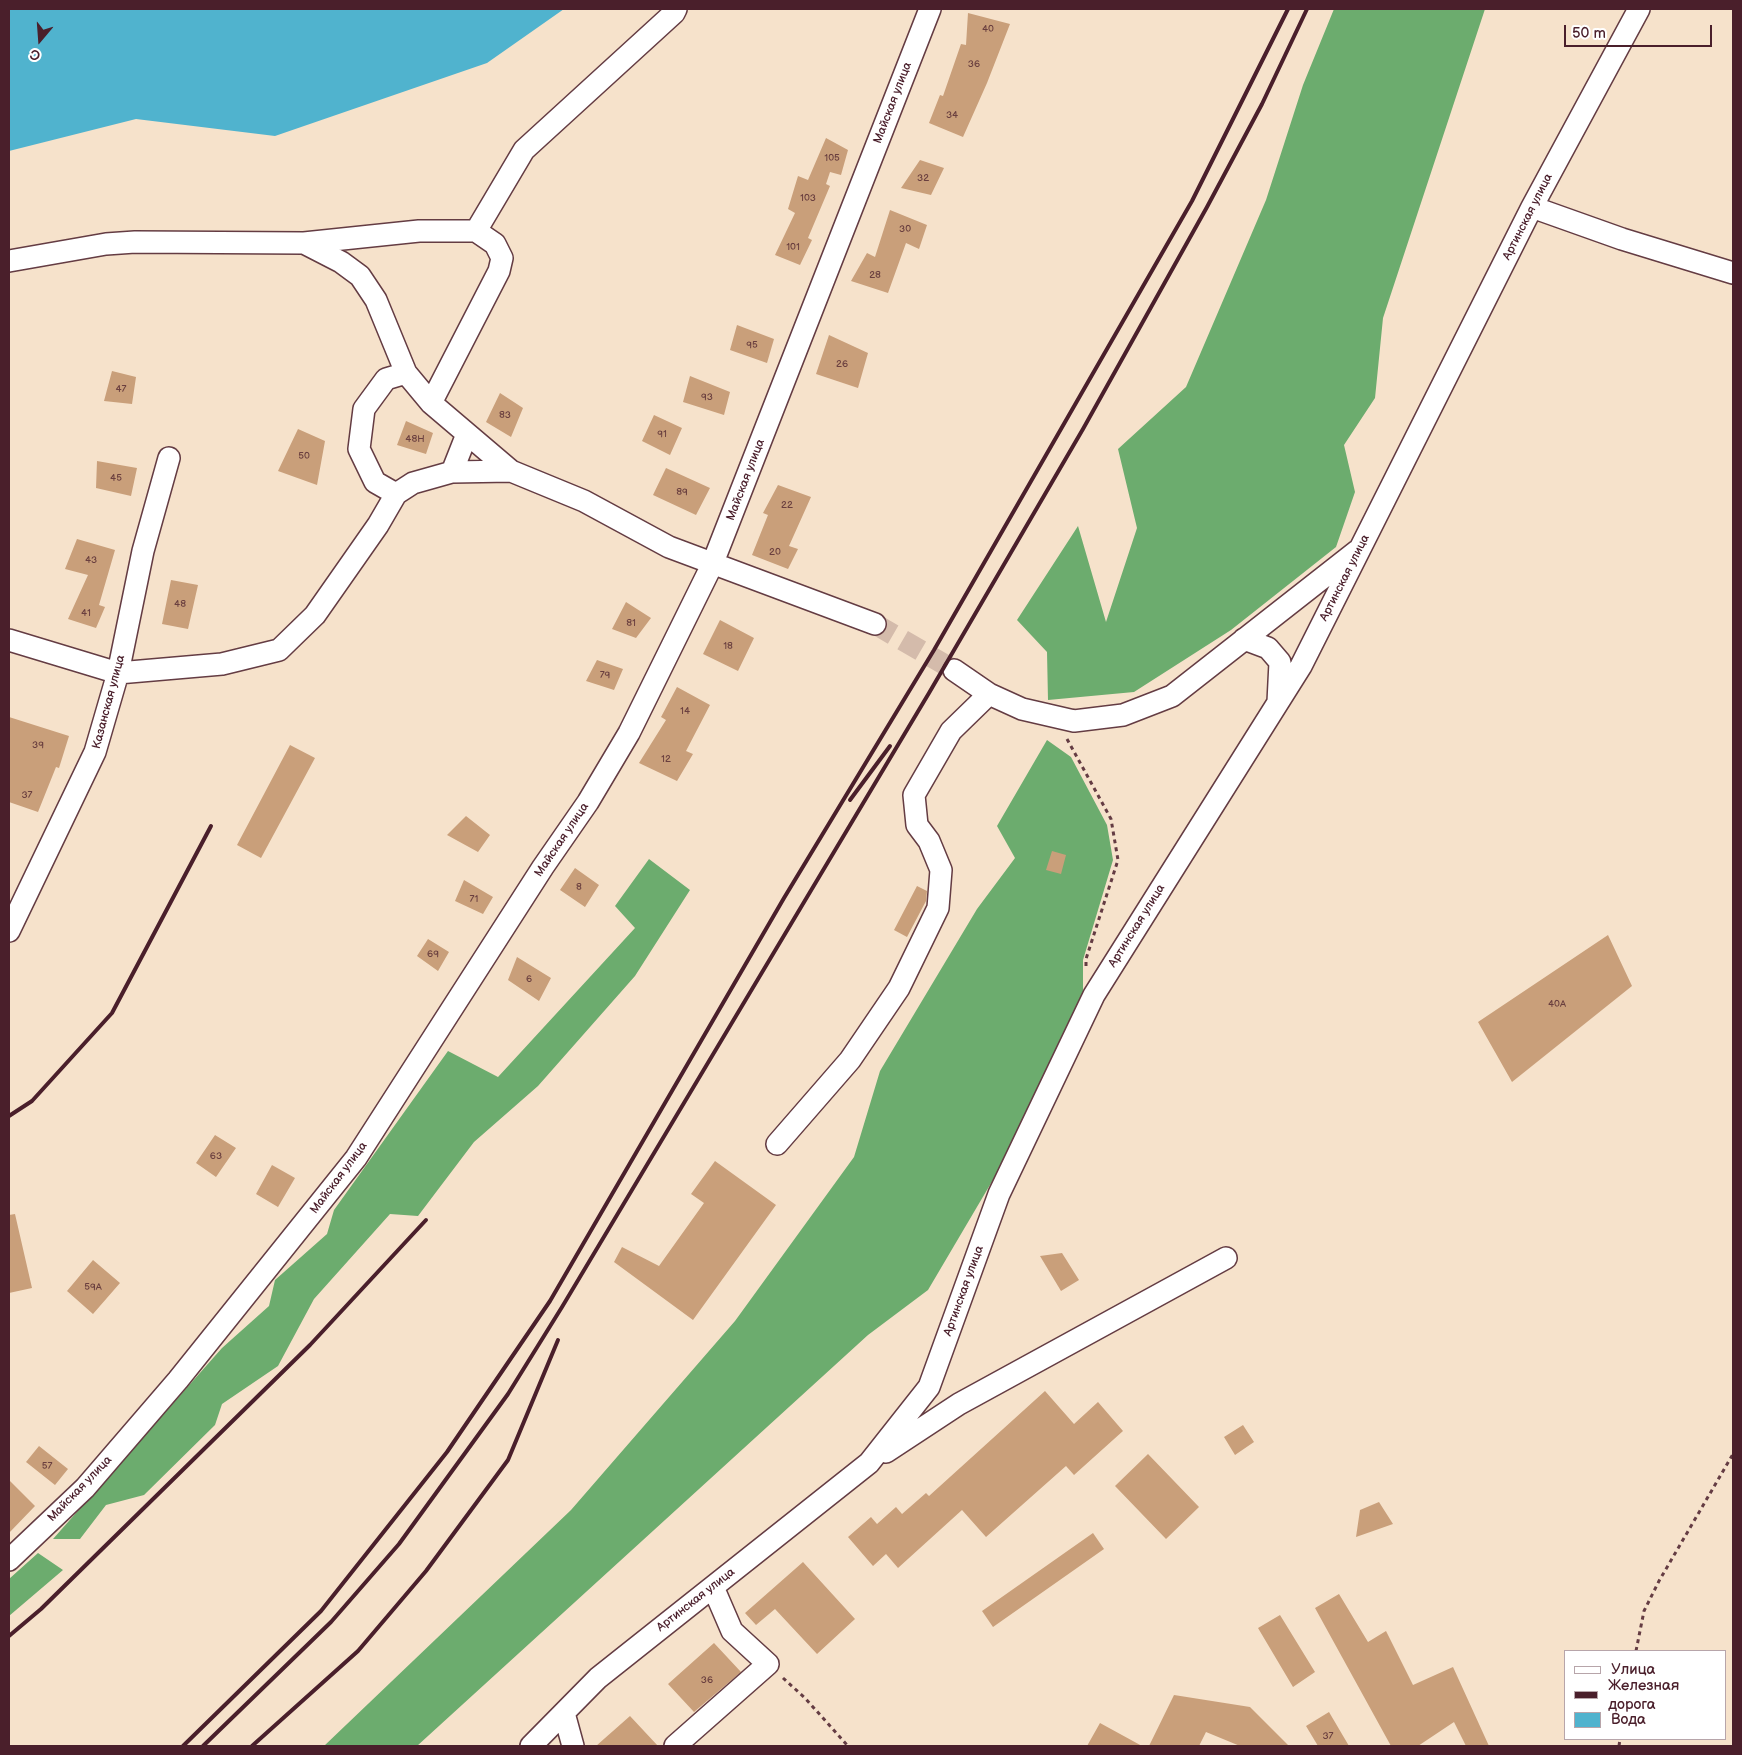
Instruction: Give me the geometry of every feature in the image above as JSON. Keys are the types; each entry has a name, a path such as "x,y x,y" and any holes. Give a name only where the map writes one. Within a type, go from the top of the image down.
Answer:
{"street":[{"path":"476,231 524,150 674,13 676,9"},
{"name":"Майская улица","path":"9,1560 85,1488 178,1380 356,1158 543,866 588,802 629,733 712,565 930,9"},
{"name":"Артинская улица","path":"531,1746 598,1678 869,1463 929,1387 999,1194 1096,991 1301,666 1532,207 1638,9"},
{"path":"1532,207 1622,239 1733,273"},
{"path":"9,261 106,244 135,242 304,243 419,231 476,231 495,244 502,258 499,272 431,402"},
{"path":"304,243 341,262 360,276 376,300 406,373 431,402 511,471 584,501 669,547 712,565 875,624"},
{"path":"396,494 375,482 358,449 364,409 386,380 406,373"},
{"path":"452,472 467,434"},
{"name":"Казанская улица","path":"9,931 95,752 118,672 143,551 169,458"},
{"path":"9,640 118,672 222,664 280,650 315,615 378,525 396,494 413,483 452,472 511,471"},
{"path":"954,670 989,694 1022,709 1074,720 1123,715 1172,696 1361,547"},
{"path":"1244,639 1268,648 1280,662 1278,702"},
{"path":"777,1144 850,1060 899,988 938,908 941,870 929,841 918,824 914,795 951,731 989,694"},
{"path":"869,1463 959,1404 1226,1258"},
{"path":"675,1746 768,1664 732,1631 713,1587"},
{"path":"564,1713 573,1746"}],"path":[{"path":"1049,715 1073,749 1111,819 1118,860 1086,959 1086,979 1096,991"},
{"path":"1636,1650 1644,1610 1659,1580 1733,1454"},
{"path":"768,1664 805,1698 848,1746"}],"green space":[{"path":"1334,9 1485,9 1383,318 1375,398 1344,445 1355,492 1336,547 1231,630 1134,692 1048,700 1047,652 1017,620 1078,526 1106,622 1137,528 1118,449 1186,387 1266,200 1303,85"},
{"path":"1047,740 1071,757 1107,825 1113,860 1083,960 1083,1003 1007,1156 928,1290 868,1335 417,1746 324,1746 571,1510 735,1321 854,1157 880,1071 977,909 1015,858 997,826"},
{"path":"649,859 690,890 635,976 538,1086 474,1142 418,1216 390,1214 314,1299 278,1366 222,1404 215,1425 144,1495 106,1505 80,1539 53,1539 222,1348 269,1306 275,1280 327,1234 334,1210 448,1051 498,1077 635,928 615,906"},
{"path":"38,1553 63,1570 9,1616 9,1579"}],"water":[{"path":"9,9 564,9 487,63 275,136 136,119 9,151"}],"building":[{"path":"968,13 1010,24 963,137 929,123 940,95 943,96 961,44 966,45"},
{"path":"826,138 848,150 841,175 830,172 826,184 830,186 808,238 812,240 800,265 775,255 795,213 788,209 798,176 808,180"},
{"path":"920,160 944,168 931,195 901,188"},
{"path":"890,210 927,225 919,249 906,243 888,293 851,281 867,253 875,257"},
{"path":"737,325 774,339 767,363 730,350"},
{"path":"829,335 868,353 858,388 816,374"},
{"path":"112,371 136,377 132,404 104,401"},
{"path":"690,376 730,392 724,415 683,402"},
{"path":"500,393 523,408 511,437 486,422"},
{"path":"654,415 682,428 670,455 642,441"},
{"path":"406,421 433,433 426,454 397,445"},
{"path":"298,429 325,441 317,485 278,471"},
{"path":"97,461 137,468 131,496 96,488"},
{"path":"666,468 710,488 696,515 653,495"},
{"path":"778,485 811,497 789,546 798,549 788,569 752,555 768,515 763,513"},
{"path":"77,539 115,550 99,605 105,607 96,628 68,619 88,575 65,569"},
{"path":"171,580 198,585 188,629 162,624"},
{"path":"626,602 651,618 636,638 612,629"},
{"path":"720,620 754,638 738,671 703,654"},
{"path":"597,660 623,669 614,690 586,681"},
{"path":"677,687 710,705 686,751 693,754 677,781 639,763 666,720 661,717"},
{"path":"9,717 69,736 59,768 56,767 38,812 9,802"},
{"path":"290,745 315,758 261,858 237,845"},
{"path":"466,816 490,835 478,852 447,835"},
{"path":"1052,851 1066,855 1061,874 1046,870"},
{"path":"575,868 599,885 585,907 560,890"},
{"path":"464,880 493,897 483,914 455,901"},
{"path":"917,886 927,891 926,901 907,937 894,930"},
{"path":"1608,935 1632,986 1512,1082 1478,1022"},
{"path":"428,939 449,952 438,971 417,956"},
{"path":"517,957 551,978 539,1001 508,980"},
{"path":"215,1135 236,1148 216,1177 196,1163"},
{"path":"715,1161 776,1205 693,1320 614,1262 622,1247 659,1266 704,1203 691,1194"},
{"path":"272,1165 295,1178 278,1207 256,1194"},
{"path":"15,1214 32,1288 9,1293 9,1215"},
{"path":"1062,1253 1079,1280 1061,1291 1040,1256"},
{"path":"93,1260 120,1283 93,1314 67,1291"},
{"path":"1045,1391 1074,1424 1098,1402 1123,1431 1074,1475 1066,1466 986,1537 962,1510 898,1568 886,1554 873,1566 848,1537 871,1517 877,1524 896,1507 902,1514 926,1493 929,1496"},
{"path":"1243,1425 1254,1442 1235,1455 1224,1437"},
{"path":"39,1446 68,1469 55,1485 26,1462"},
{"path":"1148,1454 1199,1507 1166,1539 1115,1486"},
{"path":"9,1480 35,1506 9,1533"},
{"path":"1379,1502 1393,1524 1356,1537 1360,1510"},
{"path":"1093,1533 1104,1549 993,1627 982,1611"},
{"path":"803,1562 855,1619 817,1654 775,1609 756,1625 745,1613"},
{"path":"1339,1594 1368,1642 1386,1631 1413,1685 1453,1667 1489,1746 1466,1746 1454,1722 1418,1746 1391,1746 1315,1608"},
{"path":"1280,1615 1315,1672 1293,1687 1258,1628"},
{"path":"714,1643 741,1672 694,1712 668,1684"},
{"path":"1174,1695 1250,1707 1289,1746 1240,1746 1206,1732 1199,1746 1149,1746"},
{"path":"1329,1712 1349,1746 1318,1746 1306,1726"},
{"path":"630,1716 658,1746 596,1746"},
{"path":"1100,1723 1142,1746 1087,1746"}],"tunnel":[{"path":"875,624 954,670"}],"railway":[{"path":"183,1746 321,1611 447,1452 550,1301 784,898 934,650 1192,201 1288,9"},
{"path":"203,1746 331,1622 399,1544 508,1394 562,1307 929,693 1083,429 1207,207 1262,104 1307,9"},
{"path":"850,800 890,746"},
{"path":"9,1116 32,1101 112,1013 211,826"},
{"path":"9,1636 41,1609 310,1345 426,1220"},
{"path":"252,1746 358,1651 426,1571 508,1460 558,1340"}]}
